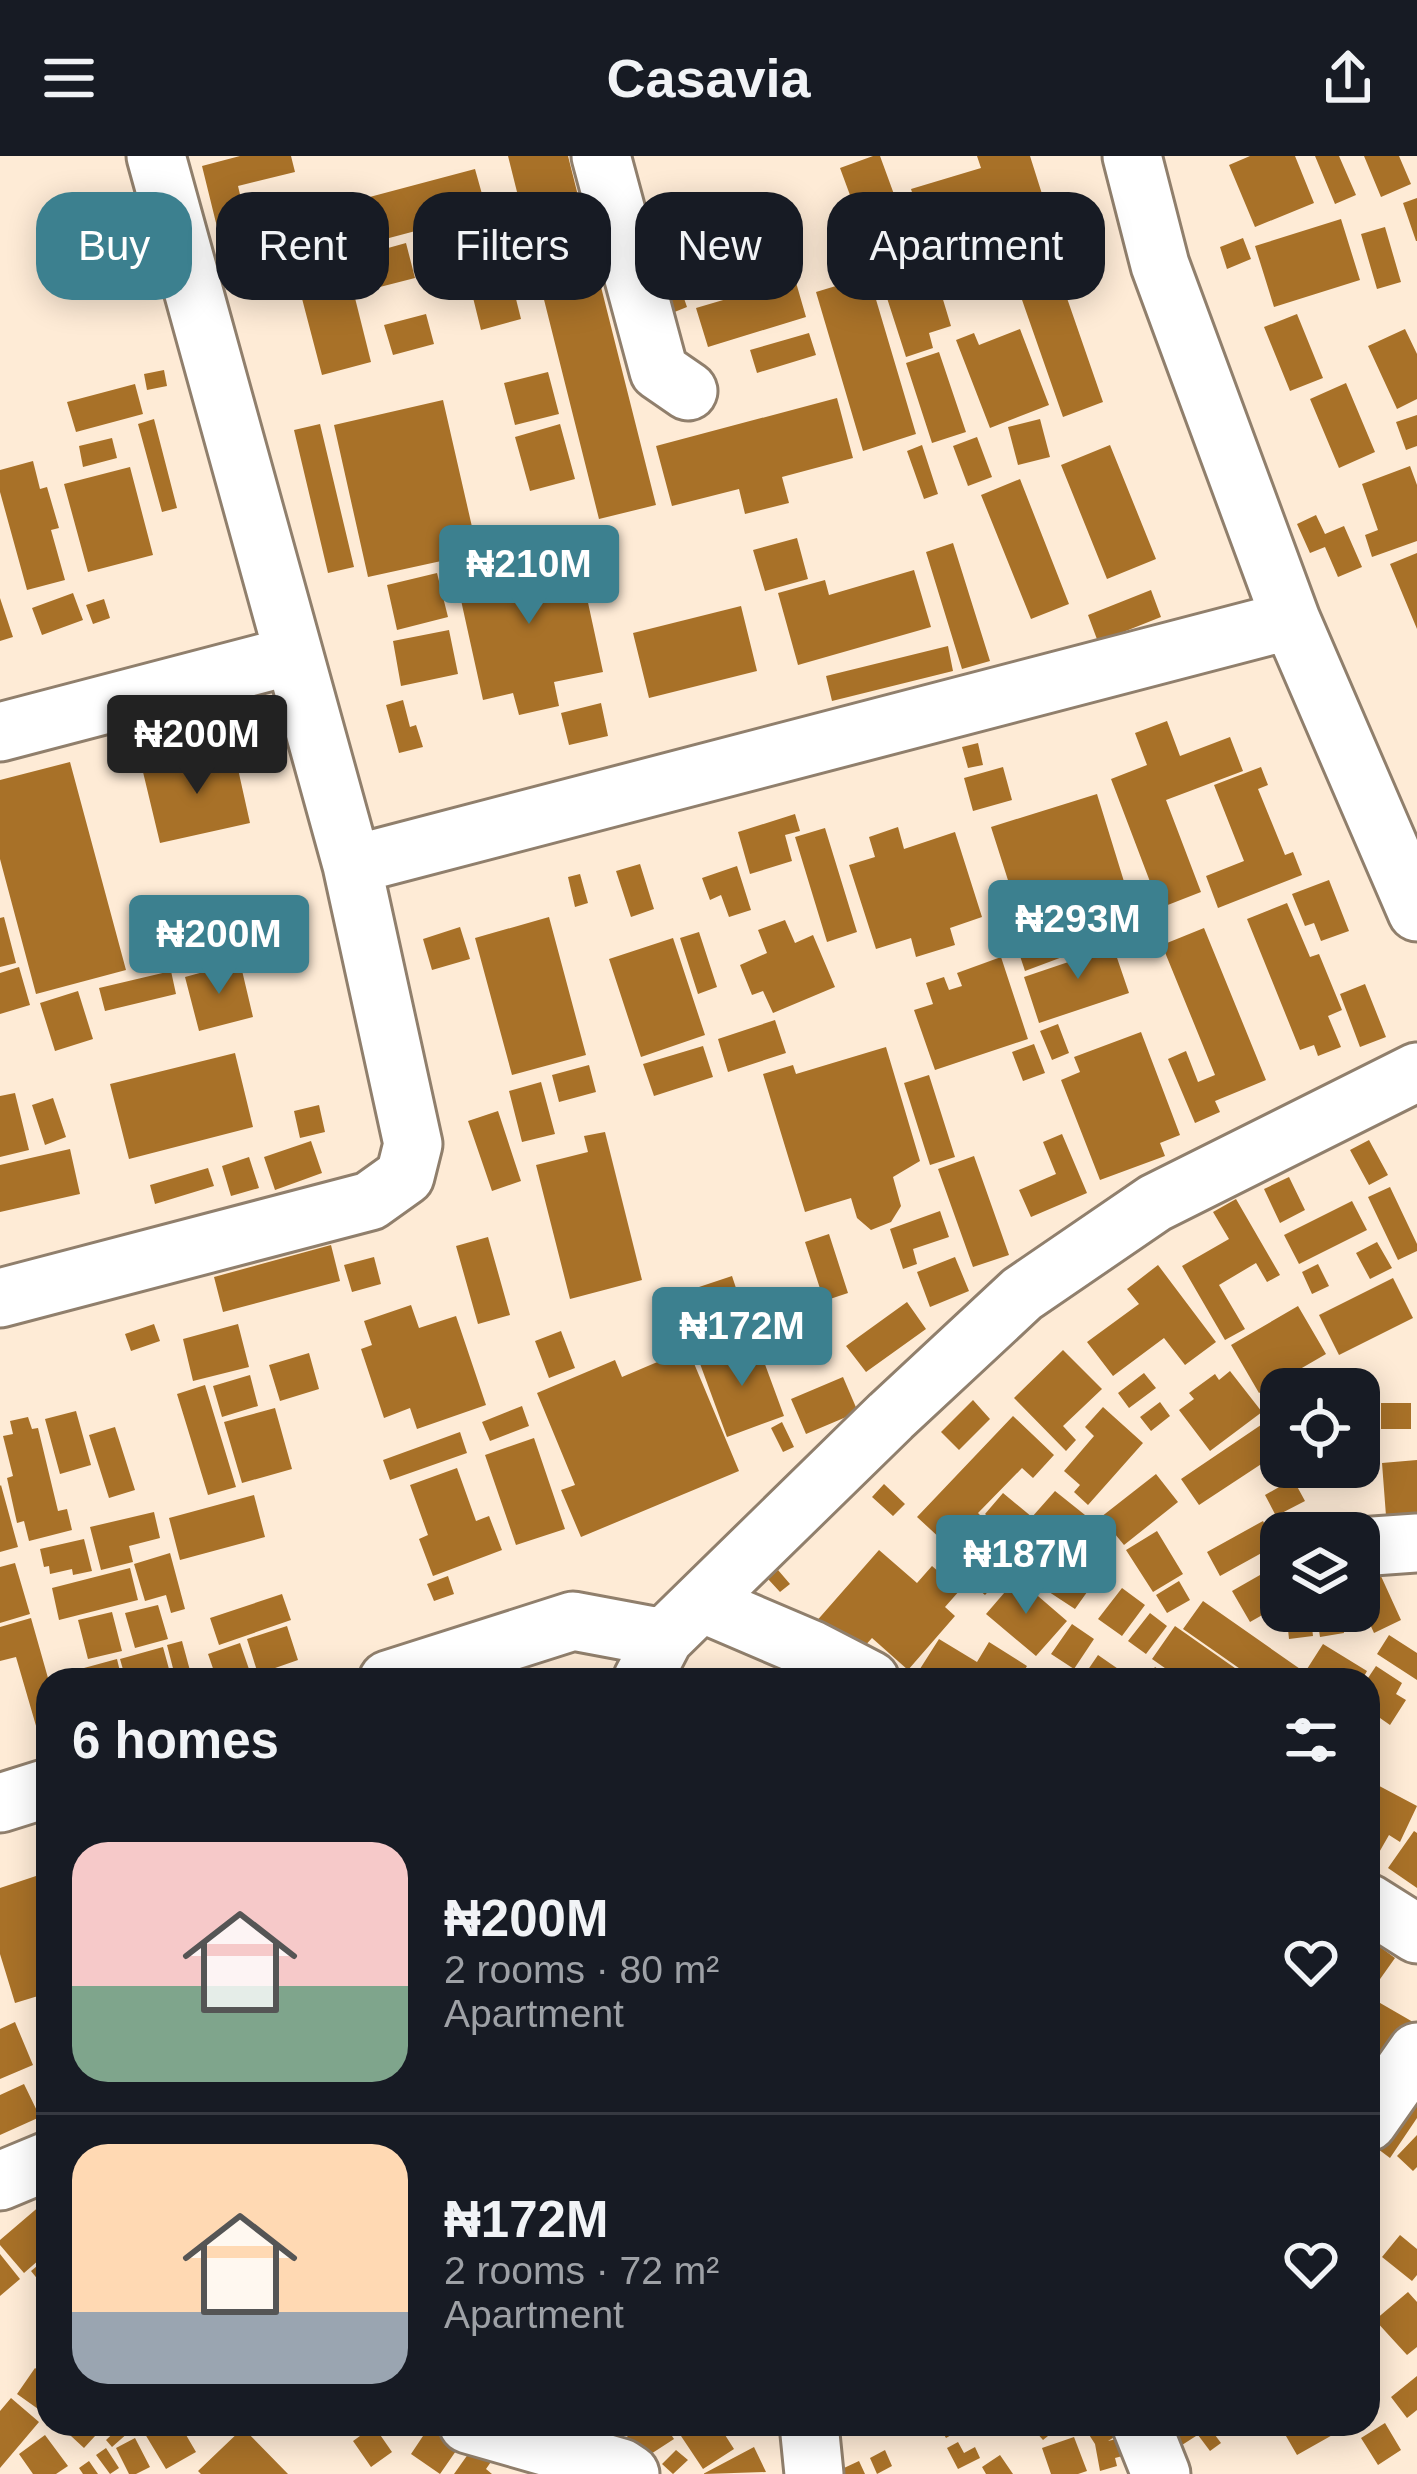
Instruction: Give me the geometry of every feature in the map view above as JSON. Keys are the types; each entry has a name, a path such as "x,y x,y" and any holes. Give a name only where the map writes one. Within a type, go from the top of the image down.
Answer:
{"street":[{"path":"0,1298 370,1201 405,1176 413,1144 352,865 156,156"},
{"path":"602,156 659,371 688,392"},
{"path":"1132,156 1160,265 1291,620 1417,912"},
{"path":"352,865 1291,620"},
{"path":"0,732 294,656"},
{"path":"669,1640 891,1416 1022,1294 1155,1203 1417,1072"},
{"path":"1380,1546 1417,1543"},
{"path":"426,1668 573,1621 669,1640 812,1649 848,1668"},
{"path":"0,1804 36,1792"},
{"path":"1380,1911 1417,1934"},
{"path":"1380,2105 1417,2052"},
{"path":"510,2436 630,2474"},
{"path":"810,2436 814,2474"},
{"path":"1146,2436 1161,2474"}],"building":[{"path":"240,156 291,156 295,172 238,186 239,192 216,192 216,223 202,166"},
{"path":"508,156 568,156 577,192 517,192"},
{"path":"880,156 893,192 849,192 840,168"},
{"path":"977,156 1030,156 1041,192 912,192 911,189 981,168"},
{"path":"1250,156 1295,156 1314,203 1255,227 1229,165"},
{"path":"1315,156 1339,156 1356,195 1335,204"},
{"path":"1364,156 1399,156 1411,184 1381,197"},
{"path":"475,169 481,192 413,192 413,232 389,238 388,192"},
{"path":"1417,198 1417,241 1416,241 1403,203"},
{"path":"1341,219 1360,280 1274,307 1255,246"},
{"path":"1385,227 1401,282 1377,289 1361,234"},
{"path":"1243,238 1251,259 1227,269 1220,247"},
{"path":"406,243 413,279 389,285 389,248"},
{"path":"827,289 827,300 876,300 916,434 863,451 816,292"},
{"path":"302,300 356,300 371,362 322,375"},
{"path":"474,300 516,300 521,319 481,330"},
{"path":"544,300 604,300 656,505 599,519"},
{"path":"668,300 685,300 687,307 672,313"},
{"path":"723,300 801,300 806,317 708,347 696,308"},
{"path":"888,300 943,300 951,326 929,333 933,348 906,357"},
{"path":"1022,300 1068,300 1103,402 1063,417"},
{"path":"426,314 434,344 393,355 384,325"},
{"path":"1297,314 1323,378 1290,391 1264,327"},
{"path":"1020,329 1049,405 990,428 956,340 974,333 979,345"},
{"path":"1405,329 1417,354 1417,399 1397,409 1368,346"},
{"path":"809,333 816,355 757,373 750,350"},
{"path":"939,352 966,432 932,443 906,363"},
{"path":"164,370 167,386 147,390 144,374"},
{"path":"548,372 559,414 515,425 504,383"},
{"path":"1346,383 1375,452 1339,468 1310,399"},
{"path":"135,384 143,414 76,432 67,402"},
{"path":"837,398 853,458 782,477 789,503 745,514 739,489 672,506 656,446"},
{"path":"443,400 478,553 368,577 334,425"},
{"path":"1417,415 1417,446 1406,450 1396,422"},
{"path":"154,419 177,508 162,512 138,424"},
{"path":"1040,419 1050,457 1018,465 1008,427"},
{"path":"320,424 354,567 328,573 294,430"},
{"path":"560,424 575,479 530,491 515,437"},
{"path":"977,437 992,477 968,486 953,446"},
{"path":"112,438 117,458 83,467 79,446"},
{"path":"922,445 938,494 924,499 907,451"},
{"path":"1110,445 1156,559 1107,579 1061,465"},
{"path":"33,461 40,489 47,487 59,528 51,530 65,580 27,590 0,492 0,470"},
{"path":"1410,466 1417,485 1417,541 1372,557 1365,535 1378,530 1362,484"},
{"path":"130,467 153,555 88,572 64,484"},
{"path":"1020,479 1069,604 1031,619 981,495"},
{"path":"1316,515 1325,534 1344,526 1362,567 1338,577 1325,547 1310,553 1297,524"},
{"path":"797,538 808,579 765,591 753,550"},
{"path":"953,543 990,661 962,669 926,552"},
{"path":"576,547 603,672 554,682 559,706 519,715 513,693 483,700 455,573"},
{"path":"1417,553 1417,629 1390,564"},
{"path":"914,570 931,627 798,665 778,593 825,580 829,595"},
{"path":"437,573 448,617 397,630 387,585"},
{"path":"1151,590 1161,617 1098,642 1088,615"},
{"path":"73,593 83,620 42,635 32,608"},
{"path":"0,598 13,637 0,641"},
{"path":"104,599 110,618 93,624 86,605"},
{"path":"741,606 757,671 649,698 633,633"},
{"path":"449,630 458,674 401,686 393,641"},
{"path":"948,646 953,671 832,701 826,676"},
{"path":"403,700 410,727 416,725 423,747 399,753 386,705"},
{"path":"601,703 608,736 569,745 561,713"},
{"path":"1167,721 1180,756 1230,737 1243,771 1166,800 1201,892 1160,908 1111,779 1147,765 1135,733"},
{"path":"978,743 983,765 968,768 962,747"},
{"path":"234,751 250,823 160,843 143,772"},
{"path":"70,762 126,970 36,994 0,859 0,780"},
{"path":"1003,767 1012,800 973,811 964,778"},
{"path":"1261,767 1268,785 1258,789 1285,855 1293,852 1302,875 1218,908 1206,876 1244,861 1214,785"},
{"path":"1097,794 1126,888 1021,921 991,827"},
{"path":"795,814 800,831 785,835 792,861 750,874 738,832"},
{"path":"898,827 904,849 955,832 982,917 950,928 955,945 916,957 911,938 876,949 849,865 875,857 869,837"},
{"path":"825,828 857,932 827,942 795,837"},
{"path":"640,864 654,909 631,917 616,871"},
{"path":"737,866 751,910 729,917 721,895 710,900 702,878"},
{"path":"580,874 588,903 575,907 568,877"},
{"path":"1329,880 1349,931 1321,941 1314,923 1305,926 1292,894"},
{"path":"1130,893 1144,934 1113,944 1100,903"},
{"path":"1287,903 1310,957 1319,954 1342,1010 1328,1016 1341,1047 1318,1056 1314,1045 1300,1050 1247,919"},
{"path":"4,917 16,963 0,967 0,918"},
{"path":"549,917 586,1055 512,1075 475,938"},
{"path":"785,920 795,943 813,935 835,987 773,1013 763,991 752,995 740,965 767,953 758,930"},
{"path":"460,927 470,959 432,970 423,939"},
{"path":"1055,927 1065,956 1025,971 1015,941"},
{"path":"1100,927 1107,951 1114,949 1129,993 1039,1023 1024,977 1092,954 1084,932"},
{"path":"1204,928 1266,1080 1215,1101 1220,1112 1195,1123 1168,1059 1186,1051 1198,1082 1215,1075 1162,945"},
{"path":"699,932 717,987 698,994 680,938"},
{"path":"673,938 705,1035 641,1057 609,959"},
{"path":"1001,957 1028,1039 935,1070 914,1010 933,1004 926,983 944,977 949,990 962,986 957,973"},
{"path":"240,962 253,1017 199,1031 185,977"},
{"path":"19,967 30,1005 0,1014 0,973"},
{"path":"171,971 176,994 105,1011 99,988"},
{"path":"1365,984 1386,1037 1360,1047 1340,994"},
{"path":"78,991 93,1039 55,1051 40,1003"},
{"path":"775,1020 786,1053 728,1072 718,1039"},
{"path":"1058,1024 1069,1053 1052,1060 1040,1031"},
{"path":"1141,1032 1180,1135 1160,1143 1165,1156 1100,1180 1061,1080 1080,1072 1074,1057"},
{"path":"1034,1044 1045,1073 1023,1081 1012,1052"},
{"path":"703,1046 713,1077 654,1096 643,1064"},
{"path":"886,1047 920,1161 893,1177 901,1206 891,1222 871,1230 857,1218 851,1198 805,1212 763,1074 793,1065 796,1074"},
{"path":"235,1053 253,1127 129,1159 110,1084"},
{"path":"589,1065 596,1092 559,1102 552,1075"},
{"path":"929,1075 955,1157 930,1165 904,1083"},
{"path":"541,1082 555,1134 522,1142 509,1091"},
{"path":"15,1093 29,1150 0,1157 0,1096"},
{"path":"53,1098 66,1137 45,1145 32,1105"},
{"path":"319,1105 325,1132 300,1138 294,1111"},
{"path":"498,1111 521,1181 492,1191 468,1121"},
{"path":"605,1132 642,1280 570,1299 536,1165 588,1152 584,1136"},
{"path":"1062,1134 1087,1193 1031,1217 1019,1190 1056,1174 1043,1142"},
{"path":"1369,1140 1388,1175 1369,1185 1350,1150"},
{"path":"311,1141 322,1173 275,1190 264,1157"},
{"path":"70,1149 80,1194 0,1212 0,1165"},
{"path":"974,1156 1009,1255 973,1267 938,1169"},
{"path":"249,1157 259,1188 231,1196 222,1166"},
{"path":"208,1168 214,1186 155,1204 150,1185"},
{"path":"1289,1177 1305,1210 1280,1223 1264,1189"},
{"path":"1390,1187 1417,1244 1417,1251 1398,1260 1368,1197"},
{"path":"1236,1199 1280,1275 1267,1282 1256,1263 1219,1285 1245,1329 1225,1340 1182,1266 1229,1239 1213,1212"},
{"path":"1352,1201 1367,1230 1299,1264 1284,1235"},
{"path":"940,1211 949,1237 913,1249 917,1264 903,1269 890,1229"},
{"path":"829,1234 848,1293 824,1301 805,1242"},
{"path":"488,1237 510,1315 478,1324 456,1246"},
{"path":"1377,1242 1392,1268 1370,1279 1356,1253"},
{"path":"331,1245 340,1281 223,1312 214,1277"},
{"path":"374,1257 381,1284 352,1292 344,1265"},
{"path":"955,1257 969,1291 930,1307 917,1272"},
{"path":"1318,1264 1329,1286 1312,1294 1302,1272"},
{"path":"1158,1265 1216,1342 1185,1365 1164,1338 1113,1376 1087,1342 1139,1304 1127,1289"},
{"path":"732,1276 752,1336 695,1356 675,1295"},
{"path":"1393,1278 1413,1318 1339,1355 1319,1315"},
{"path":"907,1302 926,1329 866,1372 846,1346"},
{"path":"411,1305 419,1328 456,1316 486,1405 417,1429 410,1408 384,1418 361,1349 372,1345 364,1321"},
{"path":"1298,1306 1326,1354 1302,1368 1260,1368 1259,1393 1231,1345"},
{"path":"154,1324 160,1341 131,1351 125,1334"},
{"path":"238,1324 249,1367 193,1381 183,1339"},
{"path":"561,1331 575,1368 549,1378 535,1341"},
{"path":"756,1340 784,1416 727,1437 699,1361"},
{"path":"688,1349 739,1471 581,1537 561,1490 575,1485 537,1393 615,1360 622,1377"},
{"path":"1063,1350 1102,1389 1063,1426 1076,1440 1066,1451 1014,1398"},
{"path":"309,1353 319,1389 280,1401 269,1365"},
{"path":"1230,1371 1260,1414 1210,1451 1179,1410 1194,1399 1189,1393 1215,1374 1219,1380"},
{"path":"1144,1373 1156,1388 1129,1408 1118,1393"},
{"path":"250,1375 258,1406 222,1417 213,1386"},
{"path":"843,1377 858,1412 806,1434 791,1399"},
{"path":"205,1385 236,1487 208,1495 177,1394"},
{"path":"973,1400 990,1419 959,1450 941,1432"},
{"path":"1160,1402 1170,1416 1151,1431 1140,1417"},
{"path":"1381,1403 1411,1403 1411,1429 1381,1429"},
{"path":"522,1406 529,1426 490,1441 482,1422"},
{"path":"1103,1407 1143,1443 1088,1505 1074,1492 1080,1485 1064,1471 1094,1436 1085,1427"},
{"path":"275,1408 292,1469 242,1483 224,1422"},
{"path":"76,1411 91,1465 60,1474 45,1419"},
{"path":"1013,1416 1054,1455 1033,1478 1022,1468 978,1513 985,1520 955,1552 917,1517"},
{"path":"28,1417 32,1429 38,1428 58,1511 67,1509 72,1530 29,1541 24,1521 17,1523 3,1436 13,1434 10,1421"},
{"path":"782,1422 794,1447 783,1452 771,1428"},
{"path":"1260,1426 1260,1465 1199,1505 1181,1479"},
{"path":"115,1427 135,1490 109,1498 89,1435"},
{"path":"460,1432 467,1453 390,1480 383,1460"},
{"path":"534,1438 565,1529 516,1545 485,1455"},
{"path":"1417,1460 1417,1526 1387,1529 1382,1463"},
{"path":"457,1468 476,1521 489,1516 502,1550 433,1576 419,1539 428,1535 410,1485"},
{"path":"1156,1474 1178,1502 1124,1545 1101,1517"},
{"path":"884,1484 905,1504 893,1516 872,1497"},
{"path":"0,1486 18,1547 0,1552"},
{"path":"1277,1488 1298,1488 1305,1501 1274,1512 1265,1495"},
{"path":"1055,1491 1085,1515 1030,1578 1001,1553 1014,1539 985,1514 1003,1493 1032,1517"},
{"path":"254,1495 265,1537 180,1560 169,1518"},
{"path":"154,1512 160,1538 129,1546 133,1562 101,1570 90,1527"},
{"path":"1260,1523 1260,1554 1220,1576 1207,1552"},
{"path":"1157,1531 1183,1574 1153,1592 1126,1550"},
{"path":"84,1539 92,1571 50,1574 49,1566 44,1567 40,1549"},
{"path":"980,1543 1009,1569 985,1595 956,1570"},
{"path":"879,1550 917,1583 932,1566 960,1590 945,1607 955,1616 910,1668 872,1638 853,1659 814,1624"},
{"path":"1075,1551 1102,1571 1075,1609 1046,1590"},
{"path":"170,1553 185,1609 171,1613 166,1595 145,1601 134,1564"},
{"path":"15,1563 30,1614 0,1623 0,1567"},
{"path":"130,1568 138,1600 59,1620 52,1588"},
{"path":"778,1570 790,1584 780,1592 768,1579"},
{"path":"1380,1574 1401,1620 1380,1630"},
{"path":"1260,1575 1260,1616 1250,1622 1232,1591"},
{"path":"448,1576 454,1594 434,1601 427,1584"},
{"path":"1017,1578 1067,1621 1036,1656 986,1614"},
{"path":"1179,1581 1190,1600 1167,1613 1156,1595"},
{"path":"1122,1588 1145,1605 1122,1636 1098,1619"},
{"path":"282,1594 291,1620 219,1645 210,1618"},
{"path":"1203,1601 1299,1668 1239,1668 1183,1629"},
{"path":"158,1605 168,1639 135,1648 125,1613"},
{"path":"112,1612 122,1651 88,1659 78,1620"},
{"path":"1150,1613 1167,1626 1146,1654 1128,1641"},
{"path":"31,1618 45,1668 36,1668 36,1726 16,1657 0,1661 0,1627"},
{"path":"1072,1624 1094,1639 1075,1668 1051,1654"},
{"path":"287,1626 298,1660 256,1668 247,1639"},
{"path":"1175,1626 1235,1668 1165,1668 1152,1659"},
{"path":"1288,1632 1313,1632 1313,1636 1289,1639"},
{"path":"1389,1635 1417,1653 1417,1680 1377,1654"},
{"path":"939,1639 977,1662 989,1642 1027,1666 1026,1668 921,1668"},
{"path":"182,1641 189,1668 173,1668 167,1645"},
{"path":"240,1643 249,1668 213,1668 208,1654"},
{"path":"1323,1644 1362,1668 1308,1668"},
{"path":"163,1647 169,1668 123,1668 120,1659"},
{"path":"1098,1655 1117,1668 1089,1668"},
{"path":"117,1659 119,1668 84,1668"},
{"path":"1380,1669 1402,1683 1396,1694 1406,1700 1390,1725 1380,1718"},
{"path":"1380,1786 1417,1806 1400,1842 1389,1835 1380,1851"},
{"path":"1417,1833 1417,1888 1388,1868"},
{"path":"36,1876 36,1997 15,2003 0,1954 0,1888"},
{"path":"1380,1947 1395,1958 1380,1979"},
{"path":"1380,2003 1413,2022 1380,2078"},
{"path":"15,2022 33,2065 0,2079 0,2029"},
{"path":"24,2084 36,2119 0,2135 0,2095"},
{"path":"1403,2095 1417,2104 1417,2118 1390,2158 1380,2150 1380,2128"},
{"path":"1417,2135 1417,2167 1413,2171 1397,2156"},
{"path":"36,2209 36,2262 24,2273 0,2240"},
{"path":"1400,2235 1417,2249 1417,2275 1412,2281 1382,2257"},
{"path":"0,2254 20,2279 0,2296"},
{"path":"1408,2292 1417,2302 1417,2347 1407,2355 1380,2325 1380,2316"},
{"path":"35,2368 36,2369 36,2407 17,2394"},
{"path":"1417,2376 1417,2410 1407,2418 1391,2397"},
{"path":"11,2398 36,2419 36,2426 0,2468 0,2411"},
{"path":"1385,2423 1401,2450 1378,2465 1361,2438 1380,2436"},
{"path":"46,2436 68,2466 56,2474 33,2474 19,2454"},
{"path":"71,2436 95,2436 84,2448"},
{"path":"110,2436 124,2436 112,2447 106,2440"},
{"path":"146,2436 187,2436 196,2452 166,2469"},
{"path":"235,2436 251,2436 288,2474 201,2474 198,2471"},
{"path":"360,2436 381,2436 392,2452 371,2467 353,2441"},
{"path":"423,2436 466,2436 440,2474 411,2454"},
{"path":"481,2436 502,2446 486,2469 492,2474 454,2474"},
{"path":"597,2436 619,2436 614,2452 594,2446"},
{"path":"672,2436 674,2439 640,2461 625,2438"},
{"path":"681,2436 726,2436 734,2449 703,2469"},
{"path":"1090,2436 1116,2436 1108,2441 1125,2437 1130,2454 1115,2458 1117,2466 1100,2471"},
{"path":"1199,2436 1216,2436 1221,2443 1210,2451"},
{"path":"1286,2436 1331,2436 1297,2455"},
{"path":"1074,2437 1087,2471 1051,2474 1042,2448"},
{"path":"135,2438 150,2467 129,2474 116,2448"},
{"path":"958,2442 964,2453 975,2447 980,2458 958,2469 947,2448"},
{"path":"754,2447 766,2472 703,2474"},
{"path":"106,2448 119,2468 110,2474 96,2455"},
{"path":"676,2450 688,2460 673,2474 662,2464"},
{"path":"885,2450 892,2466 877,2474 870,2458"},
{"path":"1000,2455 1013,2474 986,2474 982,2467"},
{"path":"89,2461 98,2474 83,2474 79,2468"},
{"path":"859,2461 865,2474 831,2474"}]}
